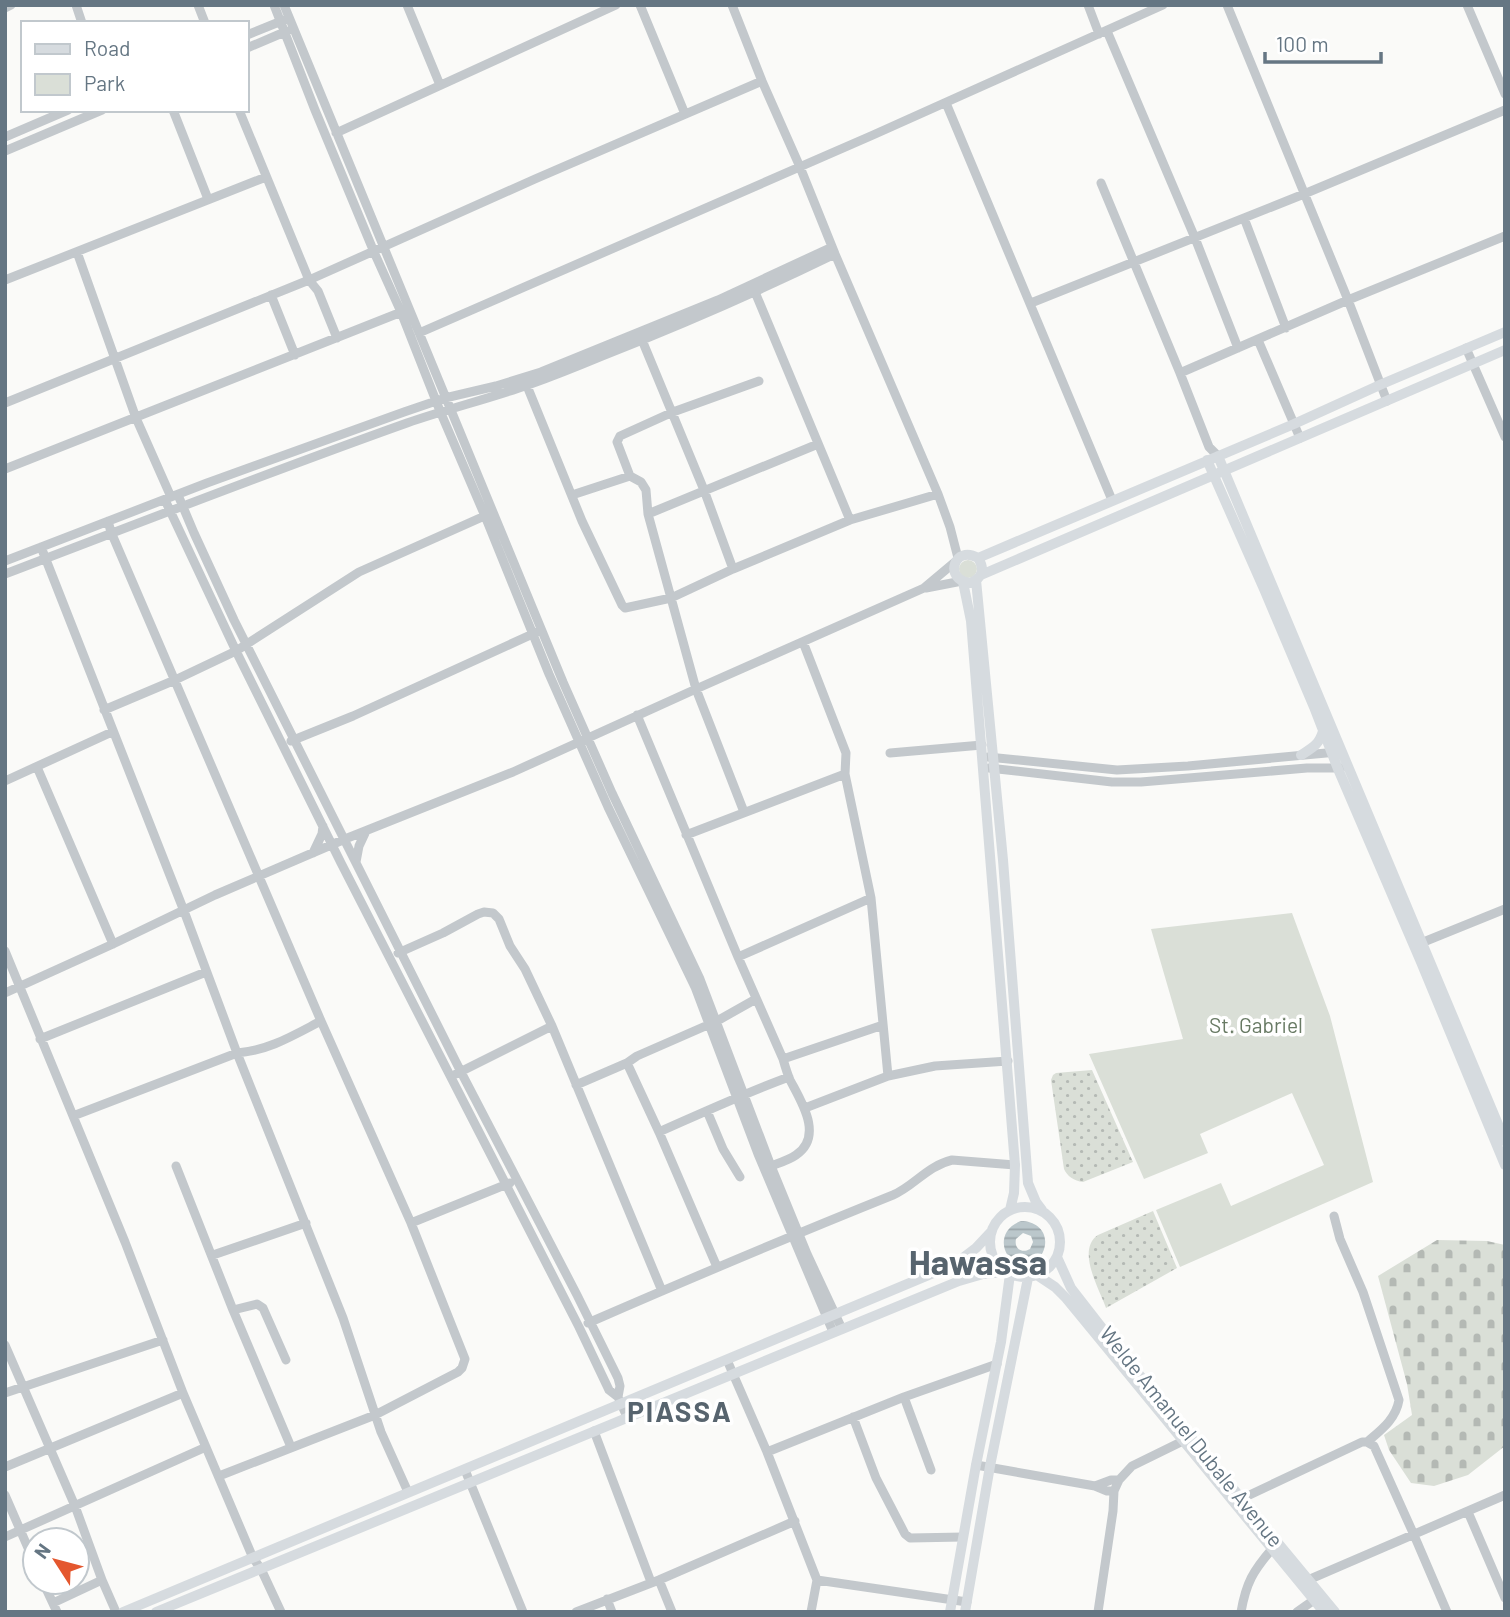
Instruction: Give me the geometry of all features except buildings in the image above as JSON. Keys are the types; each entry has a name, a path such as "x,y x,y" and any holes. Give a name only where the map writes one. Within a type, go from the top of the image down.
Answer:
{"main road":[{"path":"966,1607 990,1466 1032,1277 1049,1268 1058,1257 1061,1244 1059,1231 1036,1202 1028,1183 971,621 966,590 954,572 965,558 1294,424 1505,332"},
{"path":"962,582 970,583 1219,472 1505,350"},
{"path":"1212,458 1337,752 1505,1166"},
{"path":"1219,472 1323,731 1337,752"},
{"path":"965,558 982,564 979,578 987,759 1015,1165 1010,1210"},
{"path":"1301,755 1317,746 1323,731"},
{"path":"1343,768 1422,943 1504,1139"},
{"path":"123,1612 620,1401 727,1360 956,1264 974,1250 999,1219 1010,1210 1026,1207 1042,1210"},
{"path":"951,1606 1007,1300 1008,1273 997,1263 991,1251 992,1231"},
{"name":"Welde Amanuel Dubale Avenue","path":"1058,1257 1070,1288 1126,1360 1335,1612"},
{"path":"164,1610 959,1280 983,1274 1008,1273 1032,1277 1055,1287 1066,1298 1324,1612"},
{"path":"983,1274 999,1282 1007,1300"}],"street":[{"path":"5,8 11,5"},
{"path":"274,5 285,20 374,252 419,333 443,405"},
{"path":"284,5 285,20"},
{"path":"407,5 440,85"},
{"path":"335,133 616,5"},
{"path":"640,5 685,114"},
{"path":"5,993 258,877 513,772 924,588 965,558 732,5"},
{"path":"1088,5 1103,32 1195,238 1238,348"},
{"path":"419,333 946,103 1163,5"},
{"path":"1227,5 1387,401"},
{"path":"1467,5 1505,94"},
{"path":"248,36 285,20"},
{"path":"248,48 289,30"},
{"path":"289,30 383,247 405,311 537,632 584,739 675,923 795,1235 837,1331"},
{"path":"5,403 309,280 762,81"},
{"path":"946,103 1112,500"},
{"path":"1031,303 1505,110"},
{"path":"5,136 63,112"},
{"path":"5,151 97,112"},
{"path":"174,112 208,199"},
{"path":"241,112 309,280 318,291 337,338"},
{"path":"40,122 47,134"},
{"path":"5,280 266,177"},
{"path":"1101,183 1181,373 1212,458"},
{"path":"1244,218 1286,328"},
{"path":"1181,373 1348,300 1505,236"},
{"path":"5,561 295,452 526,381 642,340 755,292 834,251"},
{"path":"526,381 834,251"},
{"path":"77,252 136,418 171,497 183,506 209,567 294,739 461,1072 591,1322 618,1378 620,1401"},
{"path":"755,292 850,520"},
{"path":"271,295 295,355"},
{"path":"5,469 405,311"},
{"path":"642,340 705,490 733,569"},
{"path":"1258,340 1300,438"},
{"path":"1466,348 1505,437"},
{"path":"526,381 599,558 622,605 627,608 671,598 850,520 938,494"},
{"path":"630,476 617,444 620,436 673,412 759,381"},
{"path":"5,574 443,405"},
{"path":"648,514 818,444"},
{"path":"295,452 299,462"},
{"path":"572,495 630,476 638,479 644,486 648,514 696,689 744,812"},
{"path":"171,497 169,512 341,863 609,1390 620,1401 628,1419"},
{"path":"104,710 236,651 359,572 490,514"},
{"path":"108,521 258,877 411,1223 465,1359 458,1372 375,1415 219,1476"},
{"path":"41,547 343,1318 375,1415 408,1492"},
{"path":"924,588 962,582"},
{"path":"283,744 353,716 537,632"},
{"path":"803,642 846,753 845,775 871,898 888,1076"},
{"path":"637,715 789,1077 805,1108 809,1125 808,1139 804,1147 797,1155 771,1167"},
{"path":"5,781 113,732"},
{"path":"890,752 1117,770 1337,752"},
{"path":"987,759 1112,782 1307,768 1343,768"},
{"path":"37,767 113,944"},
{"path":"687,835 845,775"},
{"path":"335,821 350,831 363,832"},
{"path":"315,852 323,826"},
{"path":"356,862 363,832"},
{"path":"315,852 341,863"},
{"path":"738,957 871,898"},
{"path":"1422,943 1505,909"},
{"path":"390,957 478,914 484,912 496,915 552,1026 662,1291"},
{"path":"5,951 183,1392 253,1558 281,1612"},
{"path":"40,1039 206,972"},
{"path":"576,1085 713,1022 756,999"},
{"path":"72,1116 237,1053 259,1051 321,1021"},
{"path":"783,1059 883,1025"},
{"path":"451,1077 552,1026"},
{"path":"805,1108 888,1076 935,1066 1008,1060"},
{"path":"627,1063 717,1267"},
{"path":"659,1132 789,1077"},
{"path":"741,1097 771,1167 795,1235"},
{"path":"708,1111 723,1149 740,1177"},
{"path":"579,1327 898,1193 930,1169 947,1161 1015,1165"},
{"path":"176,1166 291,1447"},
{"path":"411,1223 517,1179"},
{"path":"1334,1216 1399,1400 1397,1410 1389,1423 1367,1442"},
{"path":"213,1255 306,1223"},
{"path":"233,1310 257,1304 263,1308 286,1360"},
{"path":"5,1393 163,1340"},
{"path":"5,1345 75,1506 116,1612"},
{"path":"727,1360 767,1452 817,1580 811,1612"},
{"path":"767,1452 904,1396 997,1364"},
{"path":"5,1467 183,1392"},
{"path":"904,1396 930,1470"},
{"path":"853,1417 876,1478 905,1534 910,1538 963,1537"},
{"path":"594,1432 655,1581 672,1612"},
{"path":"1098,1612 1114,1491 1119,1480 1132,1465 1183,1441"},
{"path":"1241,1499 1367,1442 1374,1446 1447,1612"},
{"path":"5,1537 206,1447"},
{"path":"976,1465 1114,1491"},
{"path":"465,1469 523,1612"},
{"path":"1095,1486 1119,1480"},
{"path":"5,1495 20,1531"},
{"path":"1308,1580 1505,1495"},
{"path":"1468,1512 1505,1598"},
{"path":"576,1612 795,1521"},
{"path":"1241,1612 1255,1569 1272,1549"},
{"path":"55,1608 102,1580"},
{"path":"817,1580 966,1607"},
{"path":"162,1595 164,1610"},
{"path":"607,1599 612,1612"},
{"path":"1297,1612 1314,1600"}],"green space":[{"path":"968,560 974,563 977,569 974,575 968,578 962,575 959,569 962,563"},
{"name":"St. Gabriel","path":"1292,913 1330,1016 1373,1182 1180,1267 1156,1210 1221,1183 1231,1206 1324,1165 1292,1093 1200,1134 1208,1153 1144,1179 1089,1054 1183,1039 1151,929"},
{"path":"1092,1070 1133,1162 1083,1182 1071,1178 1064,1169 1051,1080 1056,1073"},
{"path":"1153,1211 1177,1268 1106,1308 1091,1270 1089,1250 1092,1242 1098,1235"},
{"path":"1437,1240 1487,1241 1505,1245 1505,1446 1468,1475 1434,1486 1411,1483 1389,1450 1384,1435 1412,1415 1407,1384 1378,1276"}],"shaded area":[{"path":"1026,1221 1042,1231 1045,1245 1038,1259 1023,1264 1009,1257 1004,1242 1011,1226","holes":["1023,1233 1031,1236 1033,1242 1030,1249 1019,1249 1016,1239"]}],"district":[{"name":"Hawassa","path":"978,1263"},
{"name":"PIASSA","path":"680,1412"}]}
